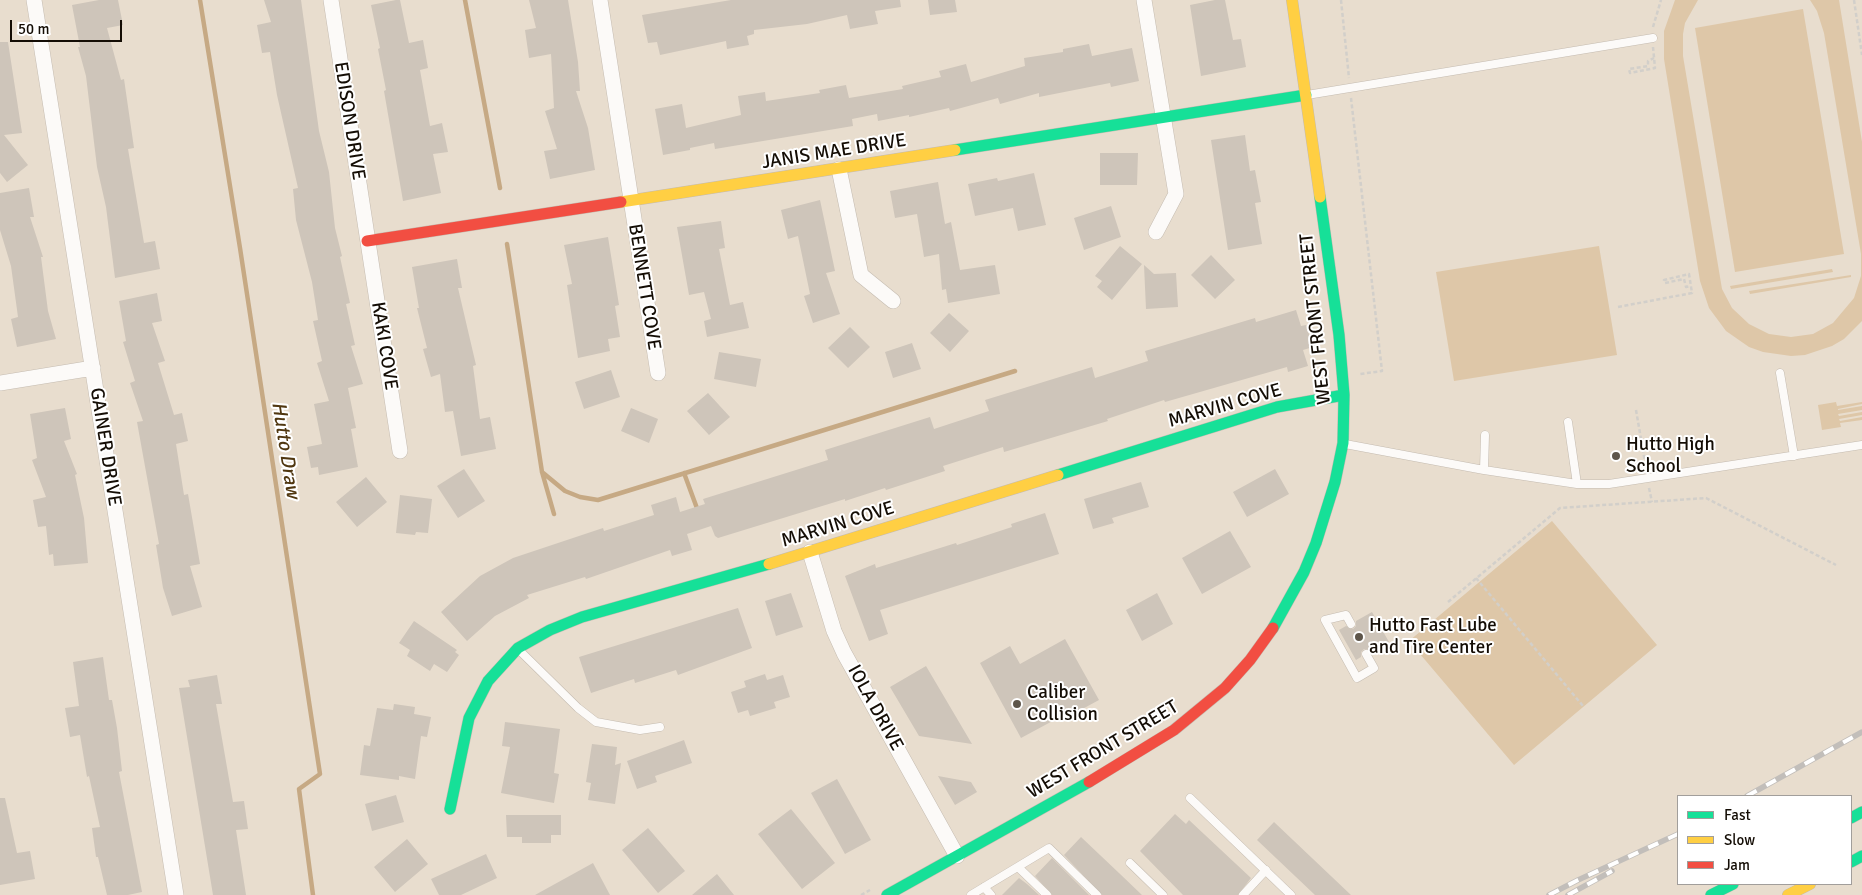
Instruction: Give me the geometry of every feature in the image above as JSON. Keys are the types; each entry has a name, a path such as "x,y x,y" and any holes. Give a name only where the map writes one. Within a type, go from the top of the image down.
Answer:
{"main road":[{"name":"WEST FRONT STREET","path":"887,895 1142,751 1174,730 1225,688 1272,630 1304,572 1324,518 1343,444 1344,376 1292,0"},
{"name":"JANIS MAE DRIVE","path":"367,241 1306,95"},
{"name":"MARVIN COVE","path":"450,809 469,718 488,681 518,648 550,630 582,617 810,552 1277,407 1344,395"},
{"path":"1788,895 1808,885"},
{"path":"1711,895 1737,888"}],"street":[{"name":"GAINER DRIVE","path":"34,0 176,895"},
{"name":"EDISON DRIVE","path":"331,0 367,241"},
{"name":"BENNETT COVE","path":"600,0 658,373"},
{"path":"1144,0 1176,194 1156,232"},
{"path":"839,169 861,275 892,301"},
{"name":"KAKI COVE","path":"367,241 400,451"},
{"path":"0,383 93,368"},
{"name":"IOLA DRIVE","path":"810,552 834,631 844,653 958,856"}],"lane":[{"path":"1306,95 1653,38"},
{"path":"1780,373 1794,456"},
{"path":"1568,422 1577,484"},
{"path":"1484,470 1485,435"},
{"path":"1343,444 1484,470 1577,484 1609,484 1648,480 1862,445"},
{"path":"1351,624 1346,616 1325,620 1356,678 1374,668 1366,654"},
{"path":"518,648 578,708 596,722 640,730 660,727"},
{"path":"1190,798 1291,895"},
{"path":"971,895 1049,848 1097,895"},
{"path":"1130,863 1163,895"},
{"path":"1018,867 1047,895"},
{"path":"1243,895 1266,870"},
{"path":"984,887 991,895"}],"path":[{"path":"1341,0 1382,371 1344,376"},
{"path":"1653,38 1653,22 1661,0"},
{"path":"1854,0 1862,55"},
{"path":"1654,60 1656,68 1630,74 1629,69 1648,66 1648,61 1654,60"},
{"path":"1618,307 1692,293 1689,274 1664,280 1665,283 1684,279 1686,287 1690,286"},
{"path":"1636,410 1652,502"},
{"path":"1448,602 1560,508 1706,498 1836,565"},
{"path":"1476,578 1583,706"},
{"path":"861,895 876,886"}],"shaded area":[{"path":"1675,0 1698,0 1685,23 1683,56 1722,289 1732,308 1749,324 1769,334 1791,337 1813,334 1833,323 1854,298 1861,276 1861,254 1824,33 1817,11 1810,0 1839,0 1862,142 1862,321 1844,339 1832,346 1805,355 1791,356 1763,352 1749,347 1726,331 1709,308 1700,281 1664,59 1664,31"},
{"path":"1803,9 1844,254 1735,272 1695,28"},
{"path":"1599,246 1617,355 1454,381 1436,272"},
{"path":"1832,269 1833,272 1731,289 1730,286"},
{"path":"1851,275 1851,277 1750,294 1749,291"},
{"path":"1836,402 1837,406 1862,402 1862,404 1838,410 1862,406 1862,410 1838,414 1839,416 1862,412 1862,415 1839,419 1840,421 1862,417 1862,420 1840,423 1841,427 1822,430 1818,405"},
{"path":"1552,521 1657,645 1514,765 1409,641"}],"building":[{"path":"99,0 118,0 123,25 107,28 121,80 124,79 134,148 128,149 144,243 155,241 160,269 115,278 106,207 97,167 86,76 78,47 80,47 72,5"},
{"path":"264,0 301,0 319,131 329,172 335,228 350,303 346,304 355,345 351,346 363,384 348,388 356,428 351,429 358,467 319,475 318,467 311,468 307,447 322,444 314,404 329,401 317,363 322,361 313,321 318,320 312,282 296,220 293,189 298,188 277,95 270,52 262,53 257,25 271,22"},
{"path":"400,0 409,43 423,40 428,68 420,70 430,126 442,123 448,152 433,154 441,193 403,201 384,91 386,90 378,49 380,48 371,5"},
{"path":"529,0 568,0 578,62 580,91 576,91 588,128 595,170 550,179 544,151 557,149 545,111 554,108 551,54 529,58 525,30 536,28"},
{"path":"731,0 900,0 901,7 875,11 878,24 850,29 847,15 807,24 754,30 754,34 747,36 749,45 727,49 726,41 660,55 657,42 648,43 642,15"},
{"path":"928,0 955,0 957,12 930,15"},
{"path":"1225,0 1233,40 1241,39 1246,67 1201,76 1190,5"},
{"path":"0,42 8,42 22,133 4,135 28,165 7,182 0,173"},
{"path":"1089,44 1092,56 1132,48 1139,81 1111,87 1110,83 1039,97 1039,93 1000,104 998,98 950,111 949,108 909,117 909,115 878,121 877,114 852,119 853,126 715,149 714,143 663,155 655,109 682,104 686,128 741,115 738,96 765,92 766,101 820,93 819,90 846,85 849,98 903,89 902,86 941,77 939,71 966,64 971,82 1025,66 1024,58 1063,52 1063,49"},
{"path":"1245,135 1250,171 1255,170 1261,202 1255,203 1262,244 1228,250 1211,140"},
{"path":"1100,153 1138,153 1137,185 1100,185"},
{"path":"1034,173 1046,225 1018,231 1013,208 975,216 968,184 997,178 998,181"},
{"path":"938,182 945,224 951,222 960,270 995,265 1000,294 948,303 946,289 942,290 939,254 924,257 917,214 895,218 890,191"},
{"path":"29,188 34,217 30,217 43,257 41,257 48,311 56,339 17,347 11,319 18,317 11,266 0,230 0,193"},
{"path":"820,200 835,271 826,273 840,314 813,323 804,296 810,294 798,236 788,239 781,210"},
{"path":"1111,206 1121,237 1084,250 1074,218"},
{"path":"721,221 725,248 719,249 730,305 743,302 749,328 707,337 704,321 711,319 704,292 689,295 677,227"},
{"path":"608,237 619,305 615,306 620,337 608,339 610,351 578,358 567,285 572,284 564,245"},
{"path":"1120,246 1142,264 1112,300 1097,287 1102,281 1095,276"},
{"path":"1211,255 1235,280 1215,299 1191,275"},
{"path":"457,259 462,288 458,288 476,365 473,366 480,419 490,417 496,449 461,456 453,411 445,412 440,374 431,377 423,349 427,348 417,308 419,308 412,267"},
{"path":"1144,265 1154,274 1176,273 1178,307 1146,309"},
{"path":"157,293 162,321 152,323 165,361 158,363 174,415 182,413 188,441 176,444 184,495 188,494 200,564 190,566 202,607 172,616 163,588 156,545 159,544 137,422 143,421 130,383 135,381 123,342 126,341 119,301"},
{"path":"1296,310 1301,326 1306,325 1313,347 1303,350 1308,366 1288,372 1287,367 1165,402 1164,400 1107,419 1108,421 1004,452 1003,447 943,466 945,471 886,490 885,488 845,501 845,499 718,538 715,536 711,526 687,534 692,550 672,556 670,550 586,579 585,577 527,595 529,598 495,616 467,641 441,612 480,576 513,558 603,528 604,531 654,515 651,505 676,497 680,512 705,504 703,499 828,460 825,450 930,417 934,429 989,411 985,400 1092,367 1095,378 1148,361 1145,351 1255,318 1256,322"},
{"path":"949,313 969,331 950,352 930,333"},
{"path":"850,327 870,347 848,368 828,348"},
{"path":"912,343 921,369 893,378 885,352"},
{"path":"719,352 761,359 756,387 714,379"},
{"path":"611,370 620,397 584,409 575,382"},
{"path":"708,393 730,417 709,435 687,411"},
{"path":"65,408 71,439 64,441 77,474 75,475 84,518 88,563 54,566 53,554 49,555 46,526 38,527 33,500 46,497 32,460 37,458 30,414"},
{"path":"631,408 658,419 649,443 621,431"},
{"path":"464,469 485,501 458,518 437,486"},
{"path":"1275,469 1289,494 1247,517 1233,492"},
{"path":"366,477 387,502 357,527 336,502"},
{"path":"1141,482 1149,507 1112,518 1114,523 1093,529 1084,499"},
{"path":"400,495 432,499 428,533 416,532 415,535 396,533"},
{"path":"1045,513 1059,554 880,610 888,634 869,641 845,576 875,564 876,568 956,543 957,545 1012,527 1011,524"},
{"path":"1230,531 1251,567 1202,594 1182,558"},
{"path":"791,593 803,627 776,636 765,601"},
{"path":"1157,593 1173,624 1142,641 1126,610"},
{"path":"738,608 752,648 678,675 676,670 635,683 634,679 591,693 579,657"},
{"path":"1372,612 1389,642 1371,652 1364,649 1361,652 1361,657 1356,660 1339,630 1346,626 1353,629 1356,626 1356,621"},
{"path":"414,621 457,650 455,652 459,655 447,672 434,664 430,671 407,656 410,650 399,643"},
{"path":"1065,639 1099,700 1062,720 1060,717 1021,738 980,663 1010,646 1020,664"},
{"path":"103,657 109,700 112,700 117,728 122,771 119,772 142,892 128,895 107,895 98,857 96,857 92,828 100,827 89,776 87,777 80,735 70,737 65,708 79,706 73,662"},
{"path":"926,666 972,744 919,736 890,687"},
{"path":"765,674 767,680 783,675 790,697 774,702 776,708 750,716 748,710 738,713 731,692 746,687 744,681"},
{"path":"217,675 222,704 216,704 233,802 244,801 248,829 236,830 246,895 213,895 179,688 190,687 188,680"},
{"path":"394,704 415,707 414,714 431,717 427,737 421,736 415,779 399,776 399,780 360,775 364,745 370,746 377,708 393,710"},
{"path":"505,722 560,729 554,773 559,774 554,803 501,793 510,747 502,746"},
{"path":"684,740 692,763 655,776 657,782 637,789 627,761"},
{"path":"592,744 617,747 615,765 621,763 615,804 588,800 591,783 586,782"},
{"path":"938,776 971,782 977,792 955,805"},
{"path":"837,779 871,840 845,854 811,793"},
{"path":"396,795 404,822 372,831 365,804"},
{"path":"0,798 5,798 17,853 30,851 35,879 0,885"},
{"path":"791,809 835,863 802,889 758,834"},
{"path":"1175,814 1186,824 1189,820 1251,878 1238,895 1183,895 1140,851"},
{"path":"506,815 561,815 561,835 551,835 551,843 522,843 522,837 507,837"},
{"path":"1274,822 1351,895 1315,895 1257,840"},
{"path":"648,828 685,871 658,893 622,850"},
{"path":"1081,837 1142,895 1102,895 1064,855"},
{"path":"407,839 428,864 395,892 374,867"},
{"path":"486,854 497,878 461,895 439,895 431,879"},
{"path":"1052,858 1089,895 1052,895 1035,876"},
{"path":"593,863 610,895 535,895"},
{"path":"717,874 734,895 692,895"},
{"path":"1019,878 1027,884 1039,895 1002,895"}],"waterway":[{"name":"Hutto Draw","path":"200,0 240,248 320,774 299,789 313,895"},
{"path":"465,0 500,188"},
{"path":"507,244 542,472 554,514"},
{"path":"542,472 565,491 580,497 598,500 1015,371"},
{"path":"684,473 698,511"}],"railway":[{"path":"1749,795 1862,732"},
{"path":"1549,895 1677,834"},
{"path":"1568,895 1612,871"}],"traffic: fast":[{"path":"955,150 1306,95"},
{"path":"1273,628 1304,572 1316,543 1335,482 1343,443 1344,395 1339,335 1320,197"},
{"path":"1058,475 1277,407 1344,395"},
{"path":"450,809 469,718 488,681 518,648 550,630 582,617 769,564"},
{"path":"887,895 1089,782"},
{"path":"1852,817 1862,812"},
{"path":"1852,861 1862,856"},
{"path":"1711,895 1731,885"}],"traffic: slow":[{"path":"1292,0 1320,197"},
{"path":"621,202 955,150"},
{"path":"769,564 1058,475"},
{"path":"1788,895 1808,885"}],"traffic: jam":[{"path":"367,241 621,202"},
{"path":"1089,782 1174,730 1225,688 1250,660 1273,628"}],"place":[{"name":"Hutto High School","path":"1616,456"},
{"name":"Hutto Fast Lube and Tire Center","path":"1359,637"},
{"name":"Caliber Collision","path":"1017,704"}]}
